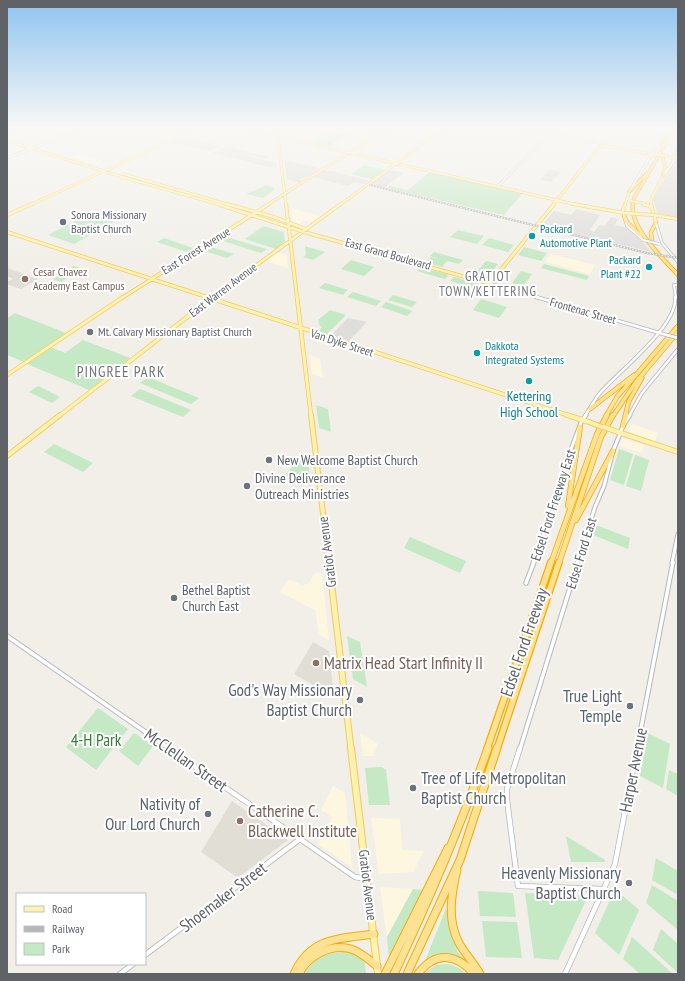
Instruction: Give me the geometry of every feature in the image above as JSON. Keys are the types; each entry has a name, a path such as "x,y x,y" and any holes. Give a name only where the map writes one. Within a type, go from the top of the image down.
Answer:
{"highway":[{"path":"629,192 645,175"},
{"path":"647,240 636,224 633,204 636,195 648,175"},
{"path":"650,175 640,192 635,205 636,217 652,242 678,270"},
{"path":"624,214 632,227 665,258 678,275"},
{"path":"652,242 650,230 656,224"},
{"name":"Edsel Ford Freeway","path":"394,974 429,900 458,829 482,764 567,515 597,434 618,397 678,326"},
{"name":"Edsel Ford Freeway","path":"407,974 460,860 601,436 617,406 678,332"},
{"path":"590,408 638,373"},
{"path":"623,426 629,401 643,374"},
{"path":"567,515 580,427"},
{"path":"570,532 613,451"},
{"path":"299,974 302,966 315,954 342,948 356,951 380,971 458,829"},
{"path":"460,860 452,891 452,926 460,944 480,974"},
{"path":"294,974 302,959 308,952 320,943 374,934"},
{"path":"418,974 428,963 441,956 448,956 461,961 474,974"}],"main road":[{"path":"7,215 95,175"},
{"name":"East Grand Boulevard","path":"119,175 288,223 304,230"},
{"name":"East Grand Boulevard","path":"126,175 282,219 297,229 488,283"},
{"name":"Gratiot Avenue","path":"282,175 367,880 380,971"},
{"name":"East Forest Avenue","path":"7,375 150,279 315,175"},
{"name":"East Warren Avenue","path":"7,456 210,299 380,175"},
{"path":"448,175 624,214 654,215 678,219"},
{"path":"488,283 491,282 575,175"},
{"path":"656,224 651,203 653,195 663,176"},
{"path":"624,214 624,206 629,192"},
{"path":"626,198 630,202"},
{"path":"625,202 643,204 651,207"},
{"path":"643,204 651,203"},
{"path":"246,212 250,210"},
{"path":"270,219 274,217"},
{"path":"278,221 282,219"},
{"name":"Van Dyke Street","path":"7,232 678,452"}],"street":[{"path":"498,186 509,175"},
{"path":"629,192 639,175"},
{"path":"624,214 623,220 626,225 643,240 662,244"},
{"path":"656,224 662,244 678,262"},
{"path":"659,244 666,249"},
{"name":"Frontenac Street","path":"488,283 678,338"},
{"path":"590,408 600,393 647,346 670,319 676,302 676,285"},
{"name":"Edsel Ford East","path":"603,889 518,886 507,790 596,503 604,486 613,451 623,426 642,394 678,349"},
{"name":"Edsel Ford Freeway East","path":"526,583 554,507 567,460 582,420 590,408"},
{"name":"Harper Avenue","path":"565,974 615,864 678,534"},
{"name":"McClellan Street","path":"7,636 355,877 367,880"},
{"name":"Shoemaker Street","path":"146,954 300,839"},
{"path":"120,974 133,965"}],"shaded area":[{"path":"286,175 310,175 300,180 302,181 300,183 287,179"},
{"path":"317,175 346,175 370,181 364,184 354,182 348,186 313,177"},
{"path":"383,175 401,175 384,188 369,185"},
{"path":"545,175 558,175 551,182 540,180"},
{"path":"667,175 678,175 678,218 658,214 653,200"},
{"path":"291,208 320,216 312,222 305,220 298,224 292,222"},
{"path":"576,209 600,215 590,230 594,232 599,225 605,226 611,217 618,219 615,225 628,228 652,252 541,226 554,211 572,215"},
{"path":"277,252 287,255 288,268 265,261"},
{"path":"551,254 595,265 590,274 545,262"},
{"name":"Cesar Chavez Academy East Campus","path":"7,268 38,279 21,289 7,284 7,282 13,279 7,276"},
{"path":"348,318 367,322 348,342 330,336"},
{"path":"310,355 320,359 323,378 312,374"},
{"path":"632,424 658,433 655,441 629,432"},
{"path":"622,438 644,445 642,453 620,446"},
{"path":"316,572 322,574 329,640 319,634 315,610 280,592 289,579 303,586 305,584 307,585"},
{"name":"Matrix Head Start Infinity II","path":"313,642 329,651 334,697 294,674"},
{"path":"360,733 378,744 373,756 363,756"},
{"path":"333,786 345,793 352,868 318,844 332,817 321,810"},
{"name":"Catherine C. Blackwell Institute","path":"232,801 288,840 238,878 201,852"},
{"path":"371,818 400,819 402,850 424,851 413,872 379,874"},
{"path":"380,888 413,889 387,937"}],"green space":[{"path":"354,175 378,175 372,179"},
{"path":"427,175 442,175 523,193 504,215 387,188 390,186 408,190"},
{"path":"266,185 273,187 274,190 263,198 246,194 261,188"},
{"path":"89,214 114,222 74,244 48,235"},
{"path":"263,226 284,232 285,242 276,249 245,239"},
{"path":"458,230 484,236 477,244 450,237"},
{"path":"223,236 267,249 261,253 217,239"},
{"path":"164,238 196,249 190,253 157,242"},
{"path":"489,238 514,245 508,252 482,245"},
{"path":"208,246 234,254 227,258 201,250"},
{"path":"305,246 325,252 313,260 303,257 306,255"},
{"path":"524,247 547,253 541,261 518,255"},
{"path":"434,252 463,260 459,264 447,261 442,267 426,262 431,257 442,260 430,256"},
{"path":"351,260 374,267 364,276 341,269"},
{"path":"486,261 498,264 486,279 473,276"},
{"path":"544,264 589,276 587,280 541,268"},
{"path":"74,266 82,269 61,282 53,279"},
{"path":"421,267 449,275 445,279 417,271"},
{"path":"521,271 532,274 523,286 512,283"},
{"path":"454,277 482,285 479,289 450,281"},
{"path":"325,283 348,290 343,295 319,288"},
{"path":"353,292 381,301 376,306 347,297"},
{"path":"393,295 417,302 412,307 388,300"},
{"path":"481,299 507,307 499,318 473,310"},
{"path":"386,302 412,311 407,316 381,307"},
{"path":"330,310 346,315 326,335 318,332 322,327 320,326 318,320"},
{"name":"PINGREE PARK","path":"15,313 66,333 24,362 7,355 7,318"},
{"name":"PINGREE PARK","path":"83,340 130,358 89,390 27,364 51,347 65,353"},
{"path":"148,377 199,398 191,404 140,383"},
{"path":"38,386 60,397 52,403 29,392"},
{"path":"140,389 191,410 183,417 131,396"},
{"path":"316,405 328,409 331,432 319,428"},
{"path":"54,444 93,463 83,472 44,452"},
{"path":"619,449 633,454 624,485 610,480"},
{"path":"635,455 649,460 641,491 626,486"},
{"path":"304,457 308,459 310,486 285,475 293,466 296,467"},
{"path":"596,525 630,538 628,549 593,535"},
{"path":"410,537 466,561 460,573 404,548"},
{"path":"347,636 360,642 367,687 353,679"},
{"name":"4-H Park","path":"98,708 128,729 96,770 66,747"},
{"path":"134,733 153,746 138,766 119,751"},
{"path":"648,733 670,744 663,788 640,776"},
{"path":"382,767 386,770 390,805 369,805 365,768"},
{"path":"669,770 678,774 678,796 666,789"},
{"path":"566,836 605,860 605,862 571,862"},
{"path":"656,858 678,871 678,895 652,880"},
{"path":"652,885 678,901 678,930 646,903"},
{"path":"413,889 424,890 389,958 387,937"},
{"path":"615,889 639,910 619,955 595,933"},
{"path":"478,891 513,893 516,917 480,916"},
{"path":"525,893 588,896 558,960 534,958"},
{"path":"447,906 449,923 458,951 454,947 468,965 459,959 425,961"},
{"path":"482,921 517,922 522,958 486,957"},
{"path":"661,929 678,944 678,973 653,950"},
{"path":"632,937 673,974 640,974 623,959"},
{"path":"359,950 364,953 366,974 304,974 316,961 328,954"},
{"path":"449,964 461,969 466,974 424,974 436,965"}],"railway":[{"path":"370,185 647,253 678,258"}],"place":[{"name":"Sonora Missionary Baptist Church","path":"63,222"},
{"name":"Packard Automotive Plant","path":"532,236"},
{"name":"Packard Plant #22","path":"649,267"},
{"name":"Cesar Chavez Academy East Campus","path":"25,279"},
{"name":"Mt. Calvary Missionary Baptist Church","path":"90,332"},
{"name":"Dakkota Integrated Systems","path":"477,353"},
{"name":"Kettering High School","path":"529,381"},
{"name":"New Welcome Baptist Church","path":"269,460"},
{"name":"Divine Deliverance Outreach Ministries","path":"247,486"},
{"name":"Bethel Baptist Church East","path":"174,598"},
{"name":"Matrix Head Start Infinity II","path":"316,663"},
{"name":"God's Way Missionary Baptist Church","path":"360,700"},
{"name":"True Light Temple","path":"630,706"},
{"name":"Tree of Life Metropolitan Baptist Church","path":"413,788"},
{"name":"Nativity of Our Lord Church","path":"208,814"},
{"name":"Catherine C. Blackwell Institute","path":"240,821"},
{"name":"Heavenly Missionary Baptist Church","path":"629,883"}],"district":[{"name":"GRATIOT TOWN/KETTERING","path":"488,284"},
{"name":"PINGREE PARK","path":"121,372"}]}
